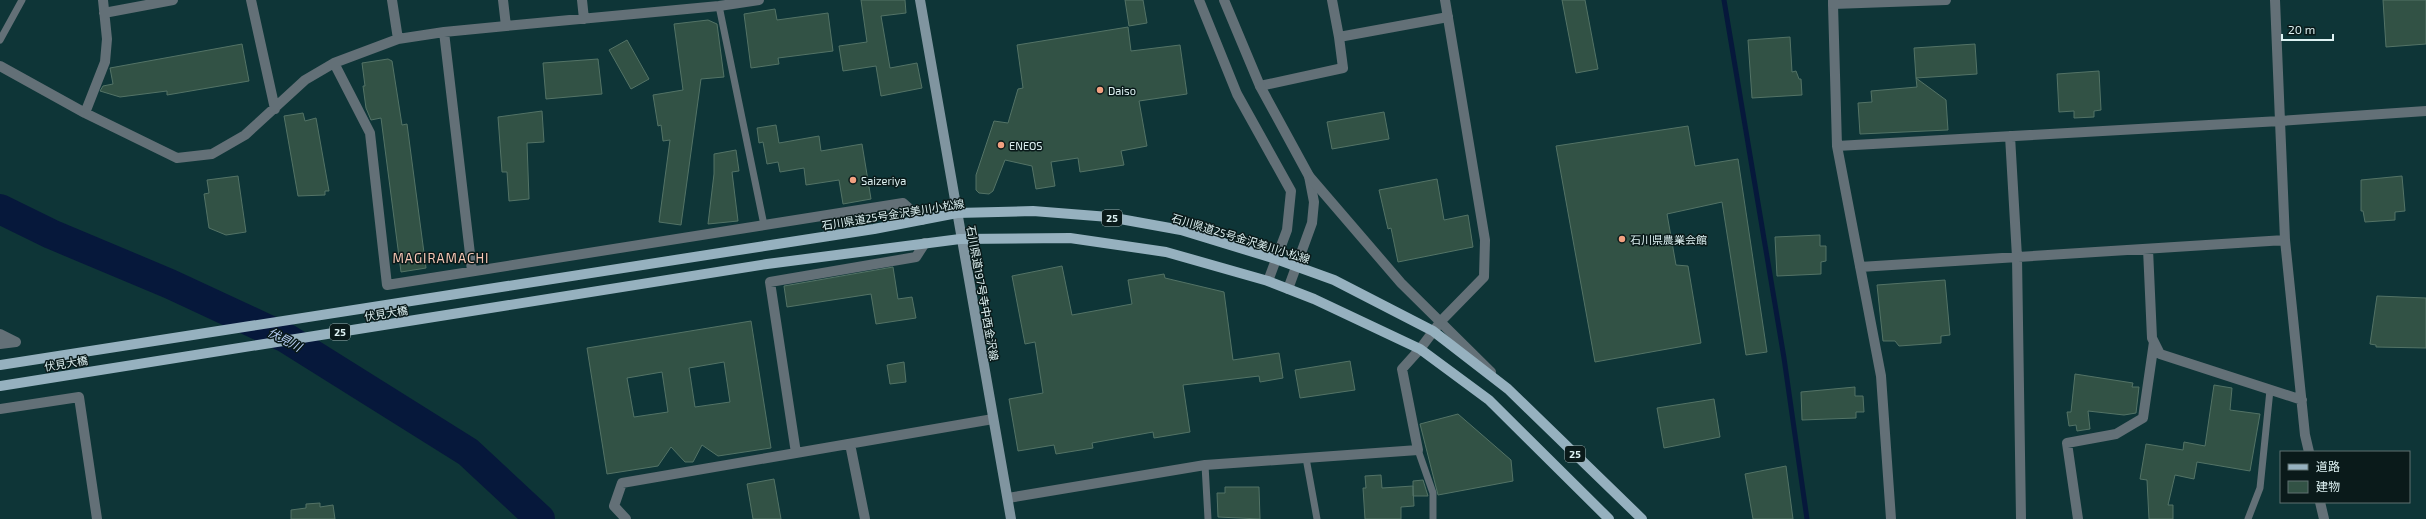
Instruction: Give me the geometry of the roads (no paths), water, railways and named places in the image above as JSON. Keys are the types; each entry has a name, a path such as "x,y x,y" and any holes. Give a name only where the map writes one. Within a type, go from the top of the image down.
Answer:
{"main road":[{"name":"石川県道197号寺中西金沢線","path":"920,0 960,238 1011,519"},
{"name":"石川県道25号金沢美川小松線","path":"678,260 957,213 1033,211 1109,217 1181,230 1276,259 1334,280 1433,331 1508,389 1642,519"},
{"name":"25","path":"925,243 960,238 1070,238 1166,252 1288,288 1420,349 1489,400 1609,519"},
{"name":"伏見大橋","path":"0,386 767,264 925,243"},
{"name":"伏見大橋","path":"0,365 678,260"}],"street":[{"path":"85,113 105,62 108,39 102,0"},
{"path":"104,13 173,0"},
{"path":"251,0 274,109"},
{"path":"392,0 398,39"},
{"path":"503,0 506,26"},
{"path":"582,0 584,19"},
{"path":"0,66 85,113 177,158 212,154 245,135 305,80 334,62 398,39 444,32 719,6 759,0"},
{"path":"1199,0 1237,94 1291,191 1287,230 1268,281"},
{"path":"1224,0 1260,86 1309,176 1401,283 1508,389"},
{"path":"1260,86 1343,68 1332,0"},
{"path":"1008,498 1205,465 1418,450 1402,370 1441,321 1484,277 1485,240 1445,0"},
{"path":"1891,519 1881,376 1837,146 1833,2 1946,0"},
{"path":"2275,0 2285,240 2309,451"},
{"path":"1339,37 1448,17"},
{"path":"444,32 472,271"},
{"path":"334,62 370,133 387,285 903,203 922,220"},
{"path":"1837,146 2426,111"},
{"path":"2010,136 2016,257 2021,519"},
{"path":"1288,288 1312,224 1314,202 1309,176"},
{"path":"1860,267 2285,240"},
{"path":"796,453 770,282 916,258 925,243"},
{"path":"2078,519 2068,443 2116,434 2143,418 2154,342 2148,248"},
{"path":"0,334 16,342 0,344"},
{"path":"2154,342 2160,354 2302,400"},
{"path":"0,409 79,397 97,519"},
{"path":"626,519 614,506 622,483 994,419"},
{"path":"850,444 865,519"},
{"path":"2320,503 2324,519"}],"lane":[{"path":"0,40 22,0"},
{"path":"719,6 764,225"},
{"path":"2248,519 2260,488 2270,390"},
{"path":"1418,450 1432,493 1433,519"},
{"path":"1306,458 1317,519"},
{"path":"1205,465 1208,519"}],"waterway":[{"path":"1724,0 1784,358 1807,519"},
{"name":"伏見川","path":"0,209 51,234 170,284 286,338 468,452 540,519"}],"place":[{"name":"Daiso","path":"1100,90"},
{"name":"ENEOS","path":"1001,145"},
{"name":"Saizeriya","path":"853,180"},
{"name":"石川県農業会館","path":"1622,239"}],"district":[{"name":"MAGIRAMACHI","path":"441,258"}]}
